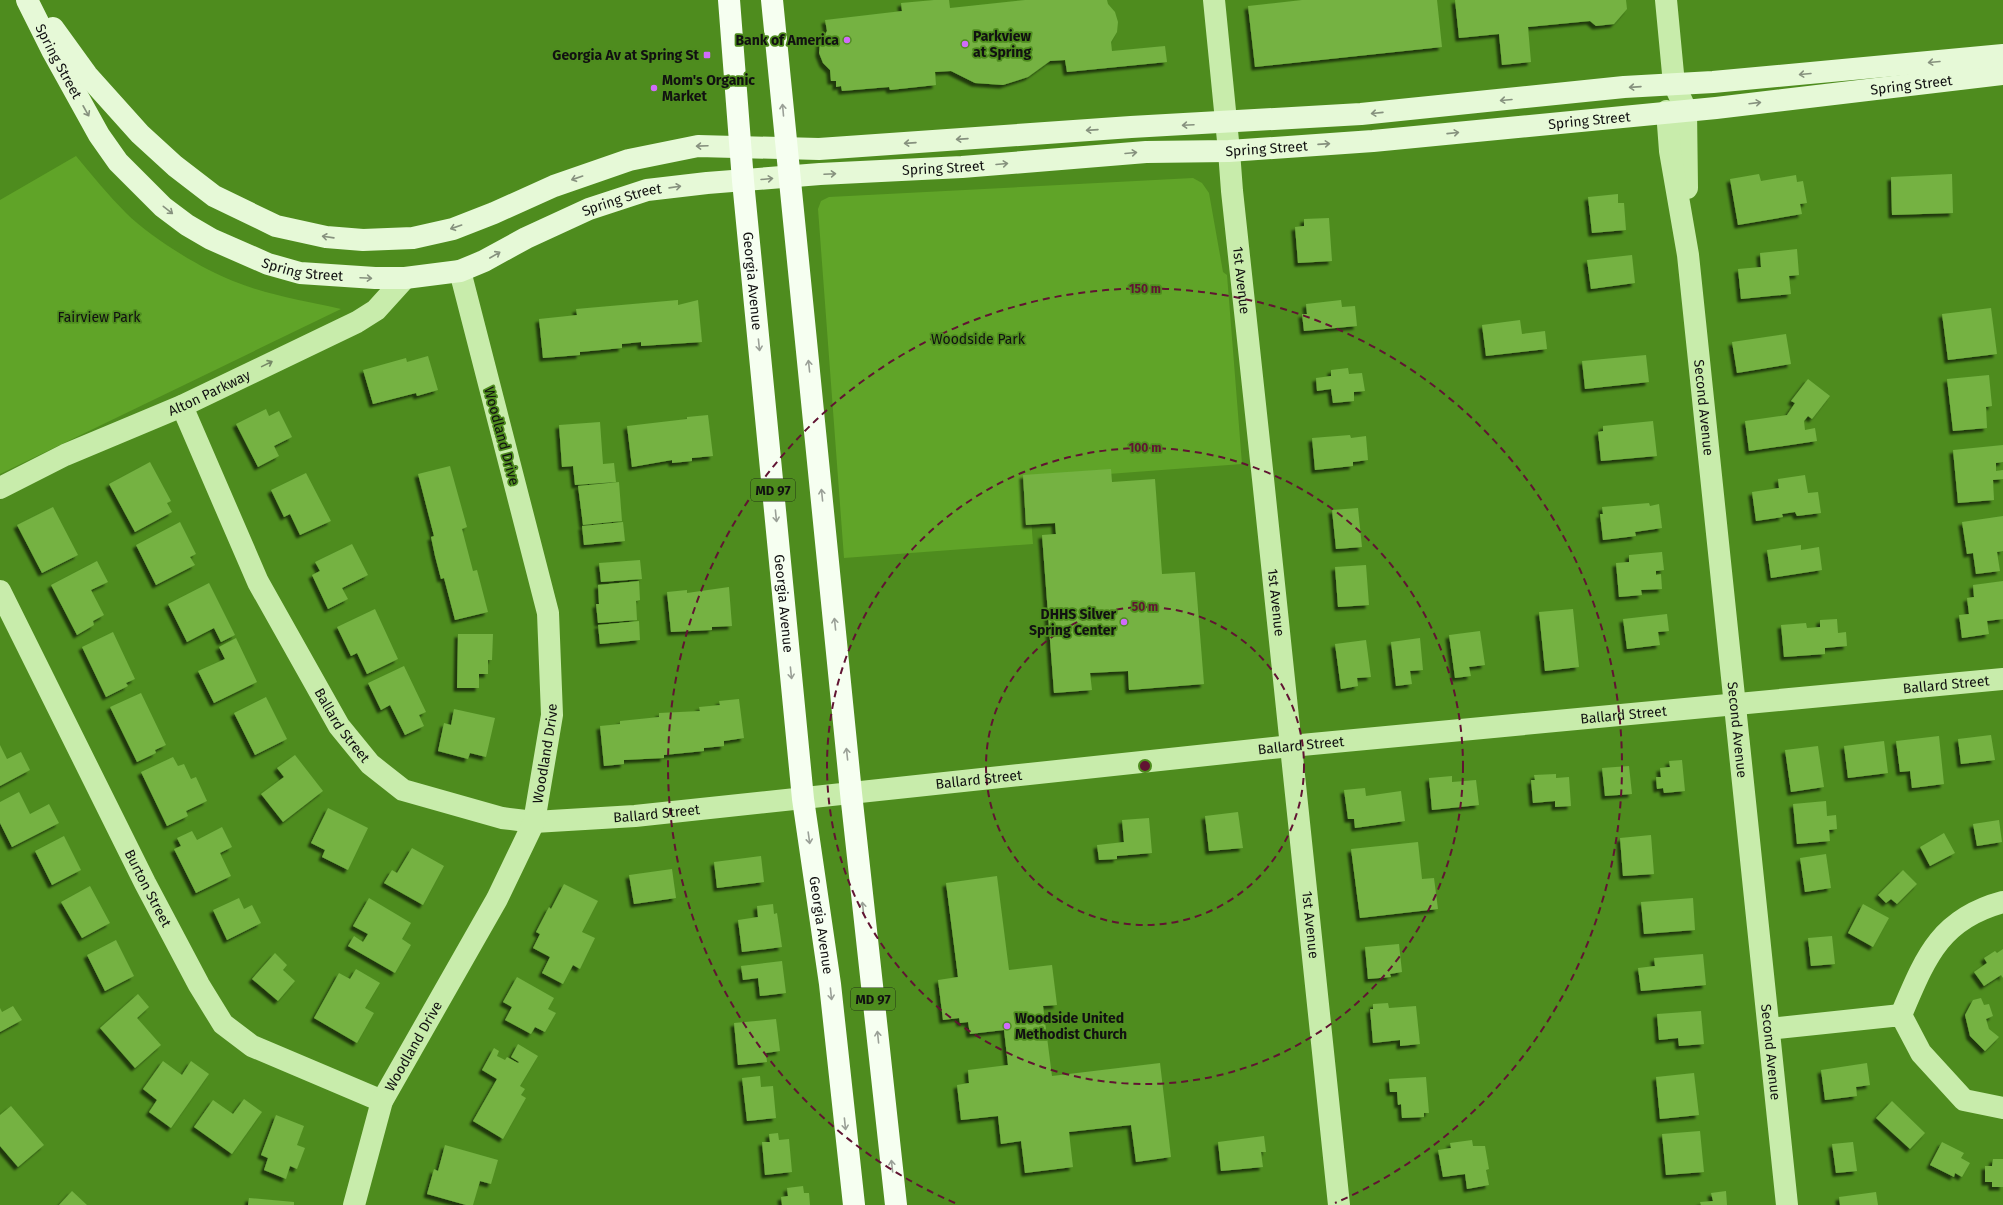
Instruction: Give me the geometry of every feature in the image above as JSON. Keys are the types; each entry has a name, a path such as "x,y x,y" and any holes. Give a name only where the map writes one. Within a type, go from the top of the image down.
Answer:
{"main road":[{"name":"Spring Street","path":"27,0 53,52 99,135 114,156 141,186 164,207 187,224 239,253 268,264 300,273 348,277 405,278 460,271 484,261 526,238 589,209 647,190 706,183 962,167 1146,152 1229,151 1373,141 1676,111 1975,68 2003,54"},
{"name":"Spring Street","path":"35,0 87,75 140,134 175,166 214,196 276,226 326,237 363,240 413,238 453,229 494,213 554,186 628,160 698,146 819,149 1131,127 1227,123 1361,114 1674,84 1975,68 2003,74"},
{"name":"Georgia Avenue","path":"729,0 743,181 804,799 830,984 854,1205"},
{"name":"MD 97","path":"772,0 791,177 851,793 896,1205"}],"street":[{"name":"1st Avenue","path":"1214,0 1227,123 1232,190 1291,746 1310,906 1339,1205"},
{"name":"Second Avenue","path":"1666,0 1676,111 1670,151 1688,255 1770,1029 1787,1205"},
{"name":"Woodland Drive","path":"354,1205 382,1101 497,899 534,822 552,715 548,613 460,271"},
{"name":"Alton Parkway","path":"0,488 66,455 182,406 357,322 376,310 405,278"},
{"name":"Ballard Street","path":"182,406 258,582 339,726 370,764 403,790 502,818 534,822 635,816 1291,746 2003,679"},
{"name":"Burton Street","path":"0,591 145,883 199,985 223,1024 252,1046 382,1101"},
{"path":"1901,1015 1919,973 1937,942 1964,917 1984,907 2003,902"},
{"path":"1770,1029 1901,1015"},
{"path":"1901,1015 1921,1053 1964,1100 2003,1108"}],"green space":[{"name":"Fairview Park","path":"76,156 126,213 148,232 191,260 246,286 286,297 341,309 0,474 0,200"},
{"name":"Woodside Park","path":"1193,178 1202,183 1209,193 1223,272 1227,275 1242,464 1028,480 1033,544 844,558 818,209 821,201 829,197"}],"building":[{"name":"Parkview at Spring","path":"949,0 950,8 1025,0 1107,0 1108,4 1115,12 1118,22 1117,32 1111,42 1112,51 1165,46 1167,62 1067,72 1065,60 1050,61 1028,77 1003,85 975,83 951,71 935,72 936,85 890,90 889,87 842,91 841,86 836,87 836,81 831,81 830,70 823,63 819,53 820,42 827,31 825,20 902,11 901,3"},
{"path":"1302,0 1437,0 1442,47 1255,67 1248,6"},
{"path":"1455,0 1626,0 1627,9 1614,24 1596,26 1590,21 1528,27 1531,62 1502,65 1499,34 1459,38"},
{"path":"1759,174 1761,181 1796,175 1797,182 1803,181 1807,203 1800,204 1802,214 1738,225 1730,179"},
{"path":"1952,174 1953,213 1892,215 1891,177"},
{"path":"1618,194 1618,203 1624,203 1626,230 1592,233 1588,197"},
{"path":"1329,218 1332,261 1298,263 1295,227 1304,226 1304,219"},
{"path":"1797,249 1799,275 1789,276 1791,294 1741,299 1738,269 1761,267 1760,253"},
{"path":"1632,255 1635,283 1591,289 1587,260"},
{"path":"678,300 678,305 698,300 702,342 641,346 641,342 622,344 622,348 580,352 580,355 543,358 539,319 577,315 576,309"},
{"path":"1341,300 1342,307 1355,306 1357,326 1304,331 1302,314 1307,314 1306,304"},
{"path":"1991,308 1997,354 1948,360 1942,314"},
{"path":"1520,320 1522,334 1545,331 1547,349 1486,356 1482,325"},
{"path":"1786,334 1791,364 1737,373 1732,342"},
{"path":"1646,355 1649,382 1585,389 1582,361"},
{"path":"428,356 438,390 417,396 416,393 373,404 363,370 406,358 407,362"},
{"path":"1348,368 1349,374 1362,373 1365,391 1354,392 1354,401 1333,403 1331,389 1317,391 1316,378 1331,376 1331,370"},
{"path":"1989,375 1992,406 1986,407 1987,428 1953,431 1947,379"},
{"path":"1808,379 1830,396 1812,419 1808,416 1804,421 1805,430 1815,428 1817,441 1749,451 1745,421 1787,415 1795,403 1791,401"},
{"path":"266,409 269,416 279,411 292,437 274,446 279,456 258,467 236,424"},
{"path":"708,415 713,456 692,458 692,461 672,463 672,460 632,467 627,426"},
{"path":"1653,421 1657,456 1601,461 1598,432 1603,431 1603,426"},
{"path":"600,422 603,464 614,463 616,482 575,485 573,466 562,467 559,425"},
{"path":"1350,435 1351,438 1366,436 1368,460 1353,462 1353,466 1315,470 1312,438"},
{"path":"2003,445 2003,462 1996,463 1996,471 2003,470 2003,479 1993,480 1994,500 1958,503 1953,450"},
{"path":"150,462 171,501 167,503 172,512 135,532 109,484"},
{"path":"450,466 467,527 462,529 473,571 477,570 488,612 455,620 444,578 441,579 435,556 431,537 434,536 418,474"},
{"name":"DHHS Silver Spring Center","path":"1111,469 1112,482 1155,479 1162,574 1195,572 1204,684 1129,690 1128,671 1090,673 1092,690 1054,693 1042,535 1056,534 1055,523 1026,525 1023,475"},
{"path":"306,473 331,521 300,535 290,514 284,517 271,490"},
{"path":"1805,475 1808,493 1818,492 1821,513 1797,516 1795,512 1782,514 1783,517 1756,521 1752,492 1779,488 1778,479"},
{"path":"619,482 622,521 583,525 578,486"},
{"path":"1649,503 1650,506 1659,504 1662,528 1635,532 1636,536 1603,540 1600,514 1603,514 1602,507"},
{"path":"53,507 78,555 42,573 17,525"},
{"path":"1358,508 1362,547 1336,549 1332,510"},
{"path":"2003,516 2003,551 1997,552 2000,571 1976,574 1973,553 1967,554 1962,522"},
{"path":"180,522 196,554 190,557 195,565 156,585 136,545"},
{"path":"623,522 625,541 584,545 582,526"},
{"path":"352,544 368,575 342,588 348,599 328,609 312,575 320,571 315,562"},
{"path":"1801,545 1801,550 1819,547 1822,570 1771,578 1767,550"},
{"path":"1662,552 1664,570 1656,571 1656,575 1661,574 1662,589 1641,590 1642,595 1619,597 1616,563 1629,562 1629,555"},
{"path":"640,560 642,579 601,582 599,563"},
{"path":"97,561 108,582 91,590 104,615 93,621 94,625 77,635 51,585"},
{"path":"1366,565 1369,605 1338,607 1335,567"},
{"path":"639,581 640,600 636,601 637,620 598,623 596,604 599,604 598,585"},
{"path":"2003,581 2003,619 1987,621 1989,634 1962,638 1959,615 1969,614 1967,598 1974,597 1973,585"},
{"path":"209,583 235,635 221,642 214,628 187,642 168,604"},
{"path":"729,587 732,626 712,627 712,630 671,632 667,592 687,590 687,593"},
{"path":"375,609 398,659 367,674 357,653 351,656 337,627"},
{"path":"1573,609 1579,667 1545,671 1539,612"},
{"path":"1667,614 1669,631 1658,632 1660,645 1627,649 1623,619"},
{"path":"1837,619 1838,633 1846,632 1847,646 1825,648 1825,654 1784,657 1781,625 1806,623 1807,628 1820,627 1820,620"},
{"path":"639,621 640,640 600,644 598,625"},
{"path":"1480,631 1485,665 1469,667 1471,676 1455,678 1449,635"},
{"path":"113,632 135,679 126,683 128,686 106,697 82,647"},
{"path":"458,634 493,634 492,660 488,660 488,674 479,674 479,688 457,688"},
{"path":"236,638 257,682 214,703 198,671 225,659 219,647"},
{"path":"1420,638 1423,670 1410,671 1412,684 1396,686 1391,642"},
{"path":"1366,640 1371,677 1357,678 1358,686 1341,689 1335,644"},
{"path":"404,666 426,712 419,715 424,726 405,735 390,705 381,710 368,683"},
{"path":"141,693 166,745 155,750 156,753 137,762 110,707"},
{"path":"266,697 287,739 255,755 234,713"},
{"path":"739,699 744,738 724,741 724,746 704,748 704,751 664,755 664,758 624,760 624,764 604,766 600,726 620,724 620,721 659,717 659,713 700,711 699,707 720,705 719,701"},
{"path":"454,709 495,718 486,757 470,753 468,759 438,751 444,723 451,725"},
{"path":"1991,735 1995,760 1961,764 1958,739"},
{"path":"1939,736 1944,784 1912,788 1910,771 1900,772 1896,741"},
{"path":"1884,741 1888,773 1848,778 1844,746"},
{"path":"0,745 7,759 21,752 30,770 0,786"},
{"path":"1818,746 1824,787 1791,792 1785,750"},
{"path":"295,755 323,791 283,822 261,794 284,777 277,768"},
{"path":"173,757 178,766 184,764 191,779 196,777 207,801 186,811 188,816 167,826 141,772"},
{"path":"1682,760 1685,791 1664,793 1663,788 1657,789 1656,777 1661,777 1660,768 1670,767 1669,761"},
{"path":"1629,766 1632,794 1605,796 1602,768"},
{"path":"1556,774 1556,778 1569,777 1571,806 1555,807 1555,801 1533,803 1531,780 1535,780 1534,775"},
{"path":"1452,776 1452,782 1476,780 1479,805 1432,810 1429,778"},
{"path":"1365,788 1366,796 1401,791 1405,821 1355,828 1354,819 1348,819 1344,790"},
{"path":"19,792 30,814 49,804 59,823 12,847 0,823 0,802"},
{"path":"1826,801 1827,816 1836,815 1837,829 1829,830 1830,841 1797,844 1793,804"},
{"path":"328,808 368,828 348,870 322,857 325,850 311,843"},
{"path":"1238,812 1243,848 1209,851 1205,816"},
{"path":"1149,818 1152,853 1117,856 1117,859 1099,860 1097,845 1124,842 1122,820"},
{"path":"1999,820 2002,842 1977,846 1973,824"},
{"path":"222,827 232,847 220,853 231,876 196,893 174,849 181,846 177,838 192,831 197,840"},
{"path":"1944,833 1955,853 1930,866 1920,847"},
{"path":"1651,835 1654,874 1623,876 1620,838"},
{"path":"64,836 81,870 52,885 35,851"},
{"path":"1418,842 1422,879 1434,878 1438,909 1360,918 1351,849"},
{"path":"412,848 444,866 423,905 384,883 392,870 397,873"},
{"path":"1826,854 1831,888 1805,892 1800,858"},
{"path":"761,856 764,882 717,888 714,862"},
{"path":"672,869 676,898 634,904 629,875"},
{"path":"1903,870 1917,884 1897,904 1891,899 1886,903 1878,895"},
{"name":"Woodside United Methodist Church","path":"997,876 1009,970 1052,965 1057,1005 1043,1006 1052,1076 1160,1063 1171,1157 1136,1162 1131,1125 1069,1132 1073,1167 1025,1173 1021,1141 1001,1144 998,1116 961,1120 957,1085 969,1083 968,1070 1008,1065 1004,1030 970,1034 968,1022 960,1023 959,1018 943,1020 938,980 958,977 946,883"},
{"path":"564,884 598,901 582,932 595,938 580,969 573,965 563,984 542,973 550,957 533,948 540,934 536,932 549,907 551,909"},
{"path":"90,886 110,923 82,938 61,902"},
{"path":"239,898 244,909 252,905 261,923 227,940 213,910"},
{"path":"369,898 411,923 402,939 411,945 395,973 348,946 354,936 363,942 368,934 353,926"},
{"path":"1693,898 1695,930 1644,934 1641,902"},
{"path":"773,904 774,914 777,913 782,947 742,952 738,920 758,917 757,906"},
{"path":"1863,904 1889,918 1873,947 1848,933"},
{"path":"1832,936 1835,964 1811,966 1808,938"},
{"path":"116,940 134,976 105,991 87,955"},
{"path":"1399,944 1402,972 1390,974 1391,977 1368,979 1365,947"},
{"path":"2003,949 2003,978 2001,975 1984,986 1974,972 1987,963 1984,958 1995,951 1997,953"},
{"path":"275,953 287,965 283,970 295,981 278,1001 252,979"},
{"path":"1703,954 1706,985 1641,991 1638,968 1655,966 1654,958"},
{"path":"782,961 786,993 760,996 758,978 743,980 741,966"},
{"path":"356,969 380,983 365,1008 374,1013 357,1043 314,1018 339,973 350,979"},
{"path":"517,977 554,998 548,1009 556,1013 545,1032 535,1027 531,1034 505,1020 512,1007 503,1002"},
{"path":"138,994 149,1007 137,1018 161,1045 135,1068 100,1028"},
{"path":"1981,998 1984,1005 1989,1004 1993,1016 1986,1019 1989,1029 1999,1037 1985,1051 1970,1036 1965,1015 1973,1000"},
{"path":"1388,1003 1389,1008 1416,1006 1420,1044 1400,1046 1400,1040 1373,1043 1370,1009 1373,1009 1373,1004"},
{"path":"13,1006 22,1020 0,1032 0,1008 2,1012"},
{"path":"1701,1011 1704,1044 1679,1046 1678,1038 1659,1040 1657,1014"},
{"path":"776,1019 780,1051 766,1053 767,1062 738,1065 734,1023"},
{"path":"518,1044 538,1056 520,1086 525,1089 521,1095 526,1098 503,1139 473,1121 497,1079 482,1070 494,1048 499,1051 497,1056 505,1060 507,1057 518,1063 519,1062 511,1057"},
{"path":"163,1061 182,1075 191,1061 209,1074 171,1128 149,1112 157,1100 143,1089"},
{"path":"1867,1063 1870,1085 1856,1087 1857,1096 1825,1100 1821,1070"},
{"path":"1694,1073 1699,1115 1660,1119 1656,1077"},
{"path":"760,1076 761,1087 773,1086 776,1118 747,1121 742,1078"},
{"path":"1426,1077 1429,1113 1424,1113 1424,1117 1402,1118 1401,1104 1398,1105 1397,1092 1390,1092 1389,1079"},
{"path":"244,1099 262,1112 232,1154 194,1127 213,1100 233,1114"},
{"path":"1892,1101 1925,1133 1910,1149 1876,1118"},
{"path":"11,1106 44,1145 18,1167 0,1146 0,1115"},
{"path":"276,1115 304,1126 297,1145 305,1148 297,1169 290,1166 286,1179 264,1170 268,1158 261,1155"},
{"path":"1700,1131 1704,1172 1666,1175 1662,1134"},
{"path":"778,1133 779,1140 789,1139 792,1172 765,1175 762,1142 770,1142 769,1134"},
{"path":"1264,1136 1266,1152 1261,1152 1263,1167 1221,1171 1218,1142"},
{"path":"1472,1140 1473,1146 1485,1146 1489,1169 1486,1170 1489,1185 1467,1189 1465,1174 1443,1177 1438,1150 1451,1148 1450,1143"},
{"path":"1853,1142 1857,1171 1836,1173 1832,1144"},
{"path":"1942,1142 1964,1153 1961,1158 1970,1163 1962,1177 1955,1173 1954,1177 1930,1165"},
{"path":"445,1145 498,1160 491,1184 480,1181 473,1205 466,1205 427,1194 434,1169 438,1171"},
{"path":"1993,1159 2003,1159 2003,1187 1992,1187 1992,1182 1985,1182 1985,1166 1992,1166"},
{"path":"803,1186 804,1193 809,1193 810,1205 782,1205 781,1197 788,1196 787,1188"},
{"path":"72,1191 87,1205 59,1205"},
{"path":"1726,1191 1727,1205 1701,1205 1700,1202 1713,1201 1711,1193"},
{"path":"1876,1192 1878,1205 1840,1205 1839,1197"},
{"path":"249,1198 294,1202 294,1205 248,1205"}],"place":[{"name":"Bank of America","path":"847,40"},
{"name":"Parkview at Spring","path":"965,44"},
{"name":"Georgia Av at Spring St","path":"707,55"},
{"name":"Mom's Organic Market","path":"654,88"},
{"name":"DHHS Silver Spring Center","path":"1124,622"},
{"name":"Woodside United Methodist Church","path":"1007,1026"}]}
